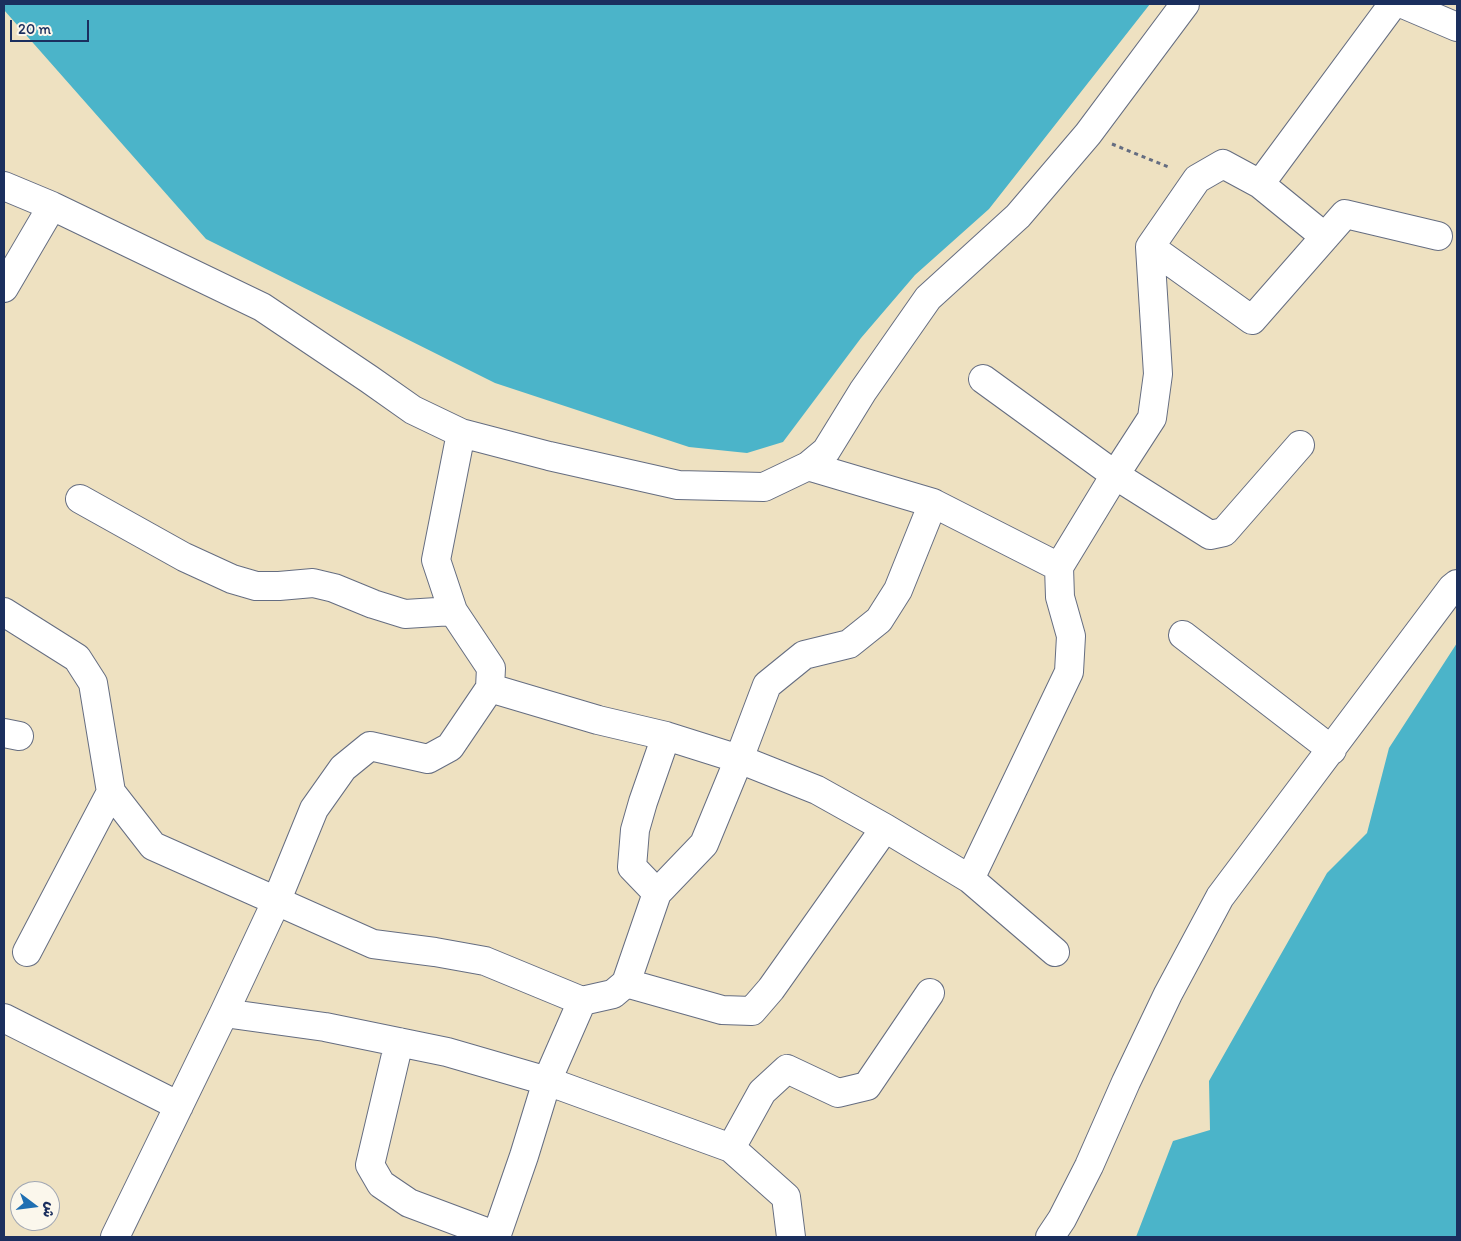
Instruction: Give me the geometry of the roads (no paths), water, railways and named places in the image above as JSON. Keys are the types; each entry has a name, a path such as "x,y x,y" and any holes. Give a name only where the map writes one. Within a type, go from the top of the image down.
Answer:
{"street":[{"path":"4,186 52,206 262,307 412,410 461,433 549,456 678,485 764,487 808,466 826,451 862,391 928,298 1018,216 1088,134 1185,4"},
{"path":"1260,184 1393,4"},
{"path":"1403,4 1457,27"},
{"path":"970,879 1069,672 1071,636 1060,597 1059,567 1152,418 1158,374 1150,247 1197,179 1224,164 1260,184 1325,237"},
{"path":"4,288 52,206"},
{"path":"1150,247 1252,320 1346,214 1438,236"},
{"path":"983,379 1115,475 1210,535 1224,532 1300,445"},
{"path":"115,1237 224,1014 276,902 314,809 343,768 370,746 428,759 450,747 490,688 492,668 453,611 436,560 461,433"},
{"path":"808,466 933,503 1059,567"},
{"path":"80,499 184,557 232,580 256,586 312,583 334,588 373,604 405,614 453,611"},
{"path":"4,612 77,658 93,682 111,792 153,846 373,944 485,961 582,1001 614,994 626,983 657,893 704,844 767,685 804,655 849,644 879,620 898,590 933,503"},
{"path":"1050,1237 1062,1219 1089,1166 1168,994 1220,897 1452,588 1457,584"},
{"path":"1183,635 1332,750"},
{"path":"490,688 598,720 666,736 739,759 818,790 970,879 1055,952"},
{"path":"657,893 632,867 635,830 642,802 666,736"},
{"path":"27,952 111,792"},
{"path":"626,983 722,1010 752,1011 770,989 885,828"},
{"path":"731,1148 762,1092 787,1068 838,1093 867,1086 930,993"},
{"path":"399,1042 370,1165 381,1184 409,1203 496,1237 547,1081 582,1001"},
{"path":"224,1014 325,1027 447,1052 547,1081 731,1148 786,1196 791,1237"},
{"path":"4,1018 178,1106"}],"water":[{"path":"4,4 1150,4 989,209 915,275 861,338 783,442 747,453 689,447 495,383 206,239 4,10"},
{"path":"1457,643 1457,1237 1136,1237 1173,1141 1210,1130 1209,1081 1327,873 1367,833 1389,748"}]}
